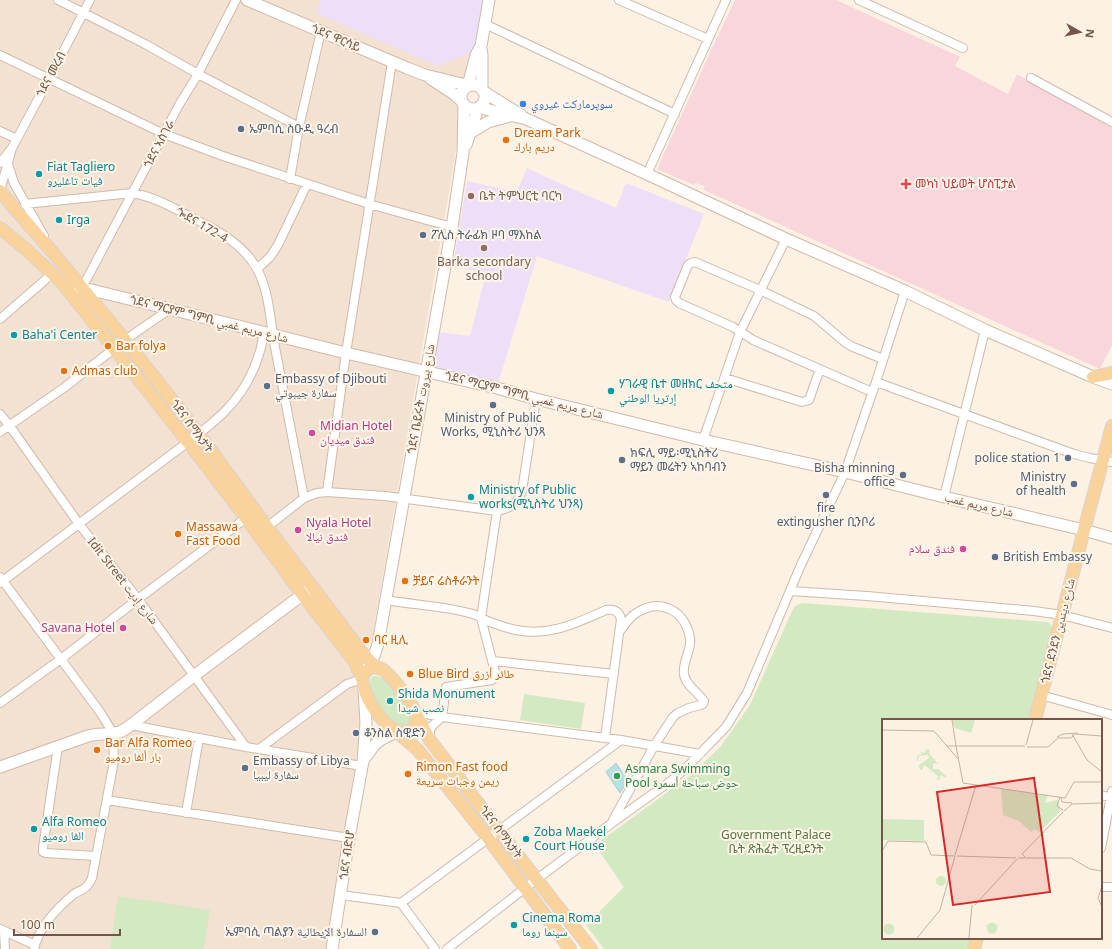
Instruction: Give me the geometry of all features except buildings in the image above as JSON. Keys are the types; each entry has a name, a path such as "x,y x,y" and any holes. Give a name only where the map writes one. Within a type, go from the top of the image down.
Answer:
{"main road":[{"name":"ጎደና ዋርሳይ","path":"248,0 425,75 458,82 468,86"},
{"path":"463,153 479,107 484,102 485,95 483,91 481,46 489,0"},
{"path":"463,153 462,92 468,86 476,54 481,46"},
{"name":"ጎደና ዋርሳይ","path":"425,75 463,102"},
{"path":"468,86 478,86 483,91 524,118 786,239 905,291 985,330 1112,384"},
{"path":"463,102 469,108 479,107 524,118"},
{"path":"470,133 488,122 511,116"},
{"name":"ጎደና ቤይሩት شارع بيروت","path":"378,644 452,227 463,153"},
{"path":"0,191 0,200"},
{"name":"ጎደና ሰማእታት","path":"0,191 125,340 198,434 364,655 371,673 370,701 375,711 383,721 418,750 488,838 570,949"},
{"name":"ጎደና ሰማእታት","path":"0,228 28,251 63,284 188,442 354,662 371,673 399,687 430,739 537,880 592,949"},
{"name":"ጎደና ማርያም ግምቢ شارع مريم غمبي","path":"63,284 497,388 703,440 845,472"},
{"path":"1093,377 1112,373"},
{"name":"ጎደና ደንደን شارع ديندين","path":"1035,719 1084,530 1107,461 1112,426"},
{"name":"شارع مريم غمب","path":"845,472 1112,538"},
{"path":"0,767 88,736 122,731 313,587"},
{"path":"371,673 379,656 378,644"},
{"path":"371,673 378,644"},
{"name":"ጎደና ብድሆ","path":"332,949 362,764 371,673"},
{"path":"362,764 375,744 386,736 397,732 404,733 412,728 416,722 417,716 415,712"},
{"path":"974,949 977,939"}],"street":[{"path":"58,0 145,44 198,74 299,127"},
{"name":"ጎደና መረብ","path":"0,191 4,164 90,0"},
{"name":"ጎደና ኣስገራ","path":"82,288 179,105 198,74 236,0"},
{"path":"619,0 708,39"},
{"path":"647,174 726,0"},
{"path":"859,0 963,48"},
{"path":"485,24 675,114"},
{"path":"290,179 299,127 321,31"},
{"path":"0,55 164,134 290,179 369,204 452,227"},
{"path":"327,492 346,353 392,62"},
{"path":"1031,78 1112,122"},
{"path":"0,131 17,139"},
{"path":"4,164 25,204 55,255"},
{"path":"257,269 270,257 278,245 307,184"},
{"name":"ጐደና 172-4","path":"25,204 132,193 141,194 155,199 218,231 250,257 257,269 266,295 268,333 304,498"},
{"path":"703,440 740,332 786,239"},
{"path":"872,392 754,340 728,324 679,303 675,297 688,265 694,262 760,290 814,316 852,347 883,359"},
{"path":"0,320 52,274"},
{"path":"447,949 612,822 672,780 686,768 726,727 748,693 811,542 845,472 905,291"},
{"path":"0,432 65,386 125,340 170,309"},
{"path":"944,497 985,330"},
{"path":"2,930 34,947 44,927 55,912 77,892 88,886 92,878 114,761 113,733 100,712 1,580 79,524 188,442 227,410 239,394 252,372 268,333"},
{"path":"725,378 802,402 809,400 820,369"},
{"path":"876,382 1074,454 1107,461"},
{"path":"267,527 304,498 317,493 327,492 385,496 497,511 511,507 516,502 522,491 536,399"},
{"name":"Idit Street شارع إديت","path":"0,414 79,524 195,675 246,747"},
{"path":"0,703 61,659 138,599 256,511"},
{"path":"430,739 431,727 442,717 446,687 492,680 495,677 493,661 481,618 497,511"},
{"path":"790,591 883,597 1034,610 1062,615 1112,628"},
{"path":"386,600 457,611 475,615 496,624 516,630 535,632 565,627 606,610 617,611 621,619 620,630 605,738"},
{"path":"612,822 654,746 673,718 682,711 703,703 703,699 687,682 684,675 683,668 689,650 690,639 687,626 681,617 672,609 660,606 648,607 637,612 620,630"},
{"path":"493,661 614,674"},
{"path":"259,749 347,684 371,673"},
{"path":"1041,695 1112,715"},
{"path":"415,712 442,717 621,740 700,754"},
{"path":"131,725 246,747 362,764"},
{"path":"186,813 199,738"},
{"path":"341,895 401,903 621,740"},
{"path":"58,746 43,852 53,854 96,856"},
{"path":"1102,796 1112,795 1102,843"},
{"path":"107,800 349,838"},
{"path":"401,903 435,949"},
{"path":"2,930 5,949"}],"shaded area":[{"path":"0,0 482,0 372,639 366,644 360,644 218,491 355,667 359,689 361,725 329,949 0,949"},
{"path":"321,0 484,0 480,36 470,53 438,66 316,13"},
{"name":"መካነ ህይወት ሆስፒታል","path":"735,0 836,0 960,57 955,66 1008,94 1017,74 1112,128 1112,345 1100,369 704,190 704,186 696,183 694,185 657,169"},
{"path":"527,168 616,208 626,183 704,214 669,302 537,256 497,387 432,370 438,332 470,336 486,274 453,265 467,181 517,192"}],"green space":[{"name":"Government Palace ቤት ጽሕፈት ፕረዚደንት","path":"802,603 1047,622 1052,626 1053,632 1030,719 882,719 882,939 975,939 971,949 604,949 586,925 624,887 595,845 691,775 721,746 750,705 795,606"},
{"path":"373,676 379,677 392,684 402,697 411,717 408,726 395,727 380,711 376,705 370,687"},
{"path":"524,694 585,703 581,729 520,720"},
{"path":"118,896 210,910 204,949 110,949"}],"water":[{"name":"Asmara Swimming Pool حوض سباحة أسمرة","path":"616,763 628,781 620,793 606,772"}],"place":[{"name":"سوپرمارکت غيروي","path":"523,104"},
{"name":"ኤምባሲ ስዑዲ ዓረብ","path":"241,129"},
{"name":"Dream Park دريم بارك","path":"506,140"},
{"name":"Fiat Tagliero فيات تاغليرو","path":"39,174"},
{"name":"መካነ ህይወት ሆስፒታል","path":"906,184"},
{"name":"ቤት ትምህርቲ ባርካ","path":"471,196"},
{"name":"Irga","path":"59,220"},
{"name":"ፖሊስ ትራፊክ ዞባ ማእከል","path":"423,235"},
{"name":"Barka secondary school","path":"484,248"},
{"name":"Baha'i Center","path":"14,335"},
{"name":"Bar folya","path":"108,346"},
{"name":"Admas club","path":"64,371"},
{"name":"Embassy of Djibouti سفارة جيبوتي","path":"267,386"},
{"name":"ሃገራዊ ቤተ መዘክር متحف إرتريا الوطني","path":"611,391"},
{"name":"Ministry of Public Works, ሚኒስትሪ ህንጻ","path":"493,405"},
{"name":"Midian Hotel فندق ميديان","path":"312,433"},
{"name":"police station 1","path":"1068,458"},
{"name":"ክፍሊ ማይ፡ሚኒስትሪ ማይን መሬትን ኣከባብን","path":"622,460"},
{"name":"Bisha minning office","path":"903,475"},
{"name":"Ministry of health","path":"1074,484"},
{"name":"fire extingusher ቢንቦሪ","path":"826,495"},
{"name":"Ministry of Public works(ሚኒስትሪ ህንጻ)","path":"471,497"},
{"name":"Nyala Hotel فندق نيالا","path":"298,530"},
{"name":"Massawa Fast Food","path":"178,534"},
{"name":"فندق سلام","path":"963,549"},
{"name":"British Embassy","path":"995,557"},
{"name":"ቻይና ሬስቶራንት","path":"405,581"},
{"name":"Savana Hotel","path":"123,628"},
{"name":"ባር ዚሊ","path":"366,640"},
{"name":"Blue Bird طائر أزرق","path":"410,674"},
{"name":"Shida Monument نصب شيدا","path":"390,701"},
{"name":"ቆንስል ስዊድን","path":"356,733"},
{"name":"Bar Alfa Romeo بار ألفا روميو","path":"97,750"},
{"name":"Embassy of Libya سفارة ليبيا","path":"245,768"},
{"name":"Rimon Fast food ريمن وجبات سريعة","path":"408,774"},
{"name":"Asmara Swimming Pool حوض سباحة أسمرة","path":"617,776"},
{"name":"Alfa Romeo الفا روميو","path":"34,829"},
{"name":"Zoba Maekel Court House","path":"526,839"},
{"name":"Cinema Roma سينما روما","path":"514,925"},
{"name":"ኤምባሲ ጣልያን السفارة الإيطالية","path":"375,932"}]}
